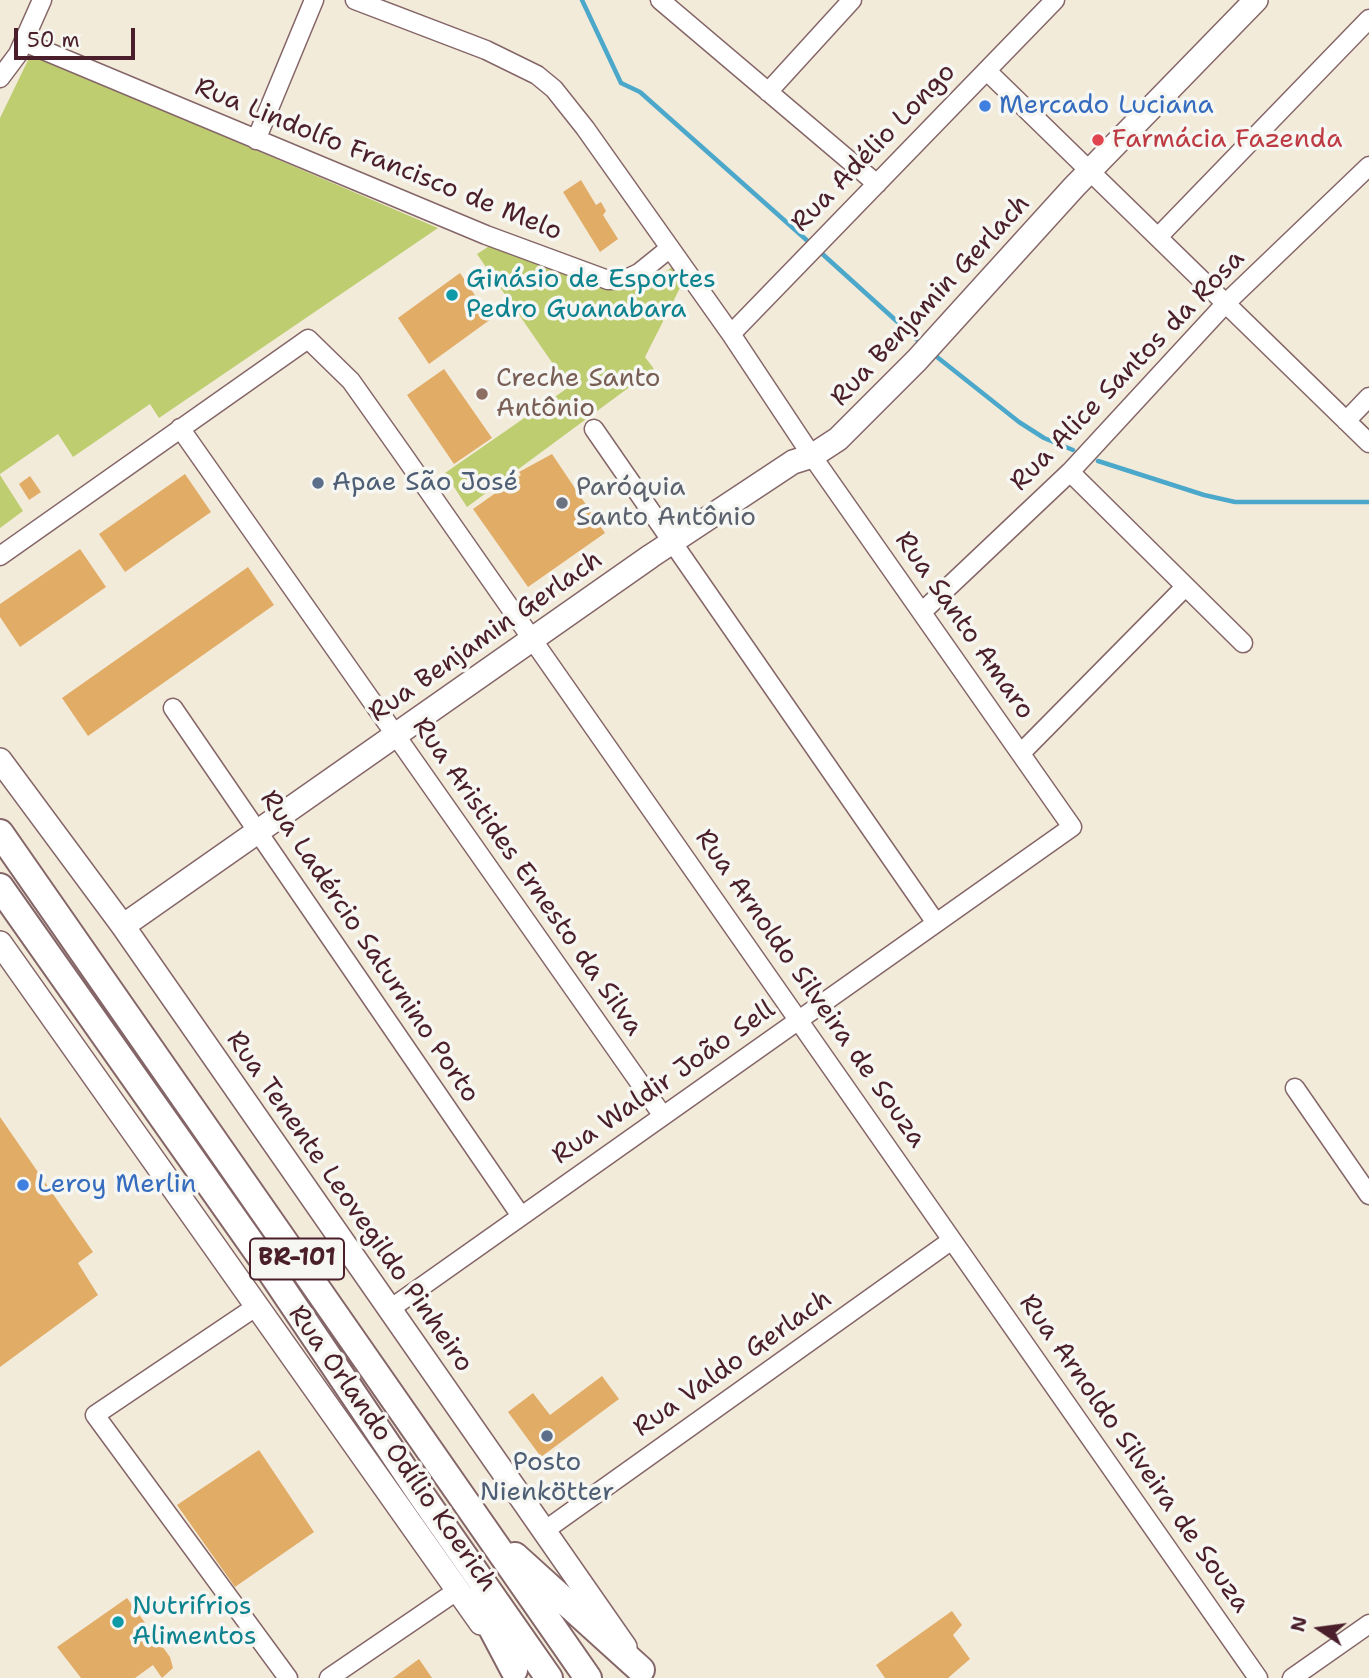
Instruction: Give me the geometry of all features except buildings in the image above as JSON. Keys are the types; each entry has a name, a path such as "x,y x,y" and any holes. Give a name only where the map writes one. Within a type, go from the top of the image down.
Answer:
{"highway":[{"name":"BR-101","path":"0,833 589,1678"},
{"name":"BR-101","path":"0,887 263,1260 549,1678"},
{"path":"422,1496 517,1674"},
{"path":"487,1533 539,1576 644,1674"}],"main road":[{"name":"Rua Benjamin Gerlach","path":"123,926 671,543 793,462 813,456 838,439 918,359 1090,171 1256,0"},
{"name":"Rua Tenente Leovegildo Pinheiro","path":"0,760 123,926 644,1674"},
{"name":"Rua Orlando Odílio Koerich","path":"0,943 517,1674"}],"street":[{"path":"0,78 24,42 43,0"},
{"path":"256,140 314,0"},
{"name":"Rua Santo Amaro","path":"355,0 486,50 537,75 554,89 731,334 1072,827"},
{"path":"660,0 877,184"},
{"path":"768,92 852,0"},
{"name":"Rua Adélio Longo","path":"731,334 1055,0"},
{"path":"1158,237 1369,19"},
{"name":"Rua Lindolfo Francisco de Melo","path":"24,42 486,235 608,280 639,273 670,248"},
{"path":"987,71 1369,443"},
{"name":"Rua Alice Santos da Rosa","path":"923,611 1070,472 1226,303 1369,166"},
{"name":"Rua Arnoldo Silveira de Souza","path":"180,428 308,339 351,381 1258,1678"},
{"path":"1346,421 1369,397"},
{"path":"0,556 180,428"},
{"name":"Rua Aristides Ernesto da Silva","path":"180,428 663,1116"},
{"path":"594,429 936,923"},
{"path":"1070,472 1243,643"},
{"path":"1021,752 1185,587"},
{"name":"Rua Ladércio Saturnino Porto","path":"173,708 522,1216"},
{"name":"Rua Waldir João Sell","path":"390,1310 1072,827"},
{"path":"1295,1088 1369,1195"},
{"name":"Rua Valdo Gerlach","path":"544,1531 952,1240"},
{"path":"257,1306 95,1415 288,1678"},
{"path":"329,1678 458,1590"},
{"path":"1292,1678 1369,1624"}],"green space":[{"path":"31,54 438,228 159,418 150,404 73,457 58,434 0,474 0,118"},
{"path":"491,245 602,287 622,290 646,288 672,267 683,282 645,357 654,369 467,507 445,473 569,387 477,254"},
{"path":"0,475 23,511 0,528"}],"waterway":[{"path":"582,0 621,83 640,92 811,244"},
{"path":"818,250 923,345"},
{"path":"932,353 1019,422 1044,438 1073,450"},
{"path":"1098,461 1204,495 1235,502 1369,502"}],"place":[{"name":"Mercado Luciana","path":"985,106"},
{"name":"Farmácia Fazenda","path":"1098,140"},
{"name":"Ginásio de Esportes Pedro Guanabara","path":"452,295"},
{"name":"Creche Santo Antônio","path":"482,394"},
{"name":"Apae São José","path":"318,483"},
{"name":"Paróquia Santo Antônio","path":"562,503"},
{"name":"Leroy Merlin","path":"23,1185"},
{"name":"Posto Nienkötter","path":"547,1436"},
{"name":"Nutrifrios Alimentos","path":"118,1622"}]}
